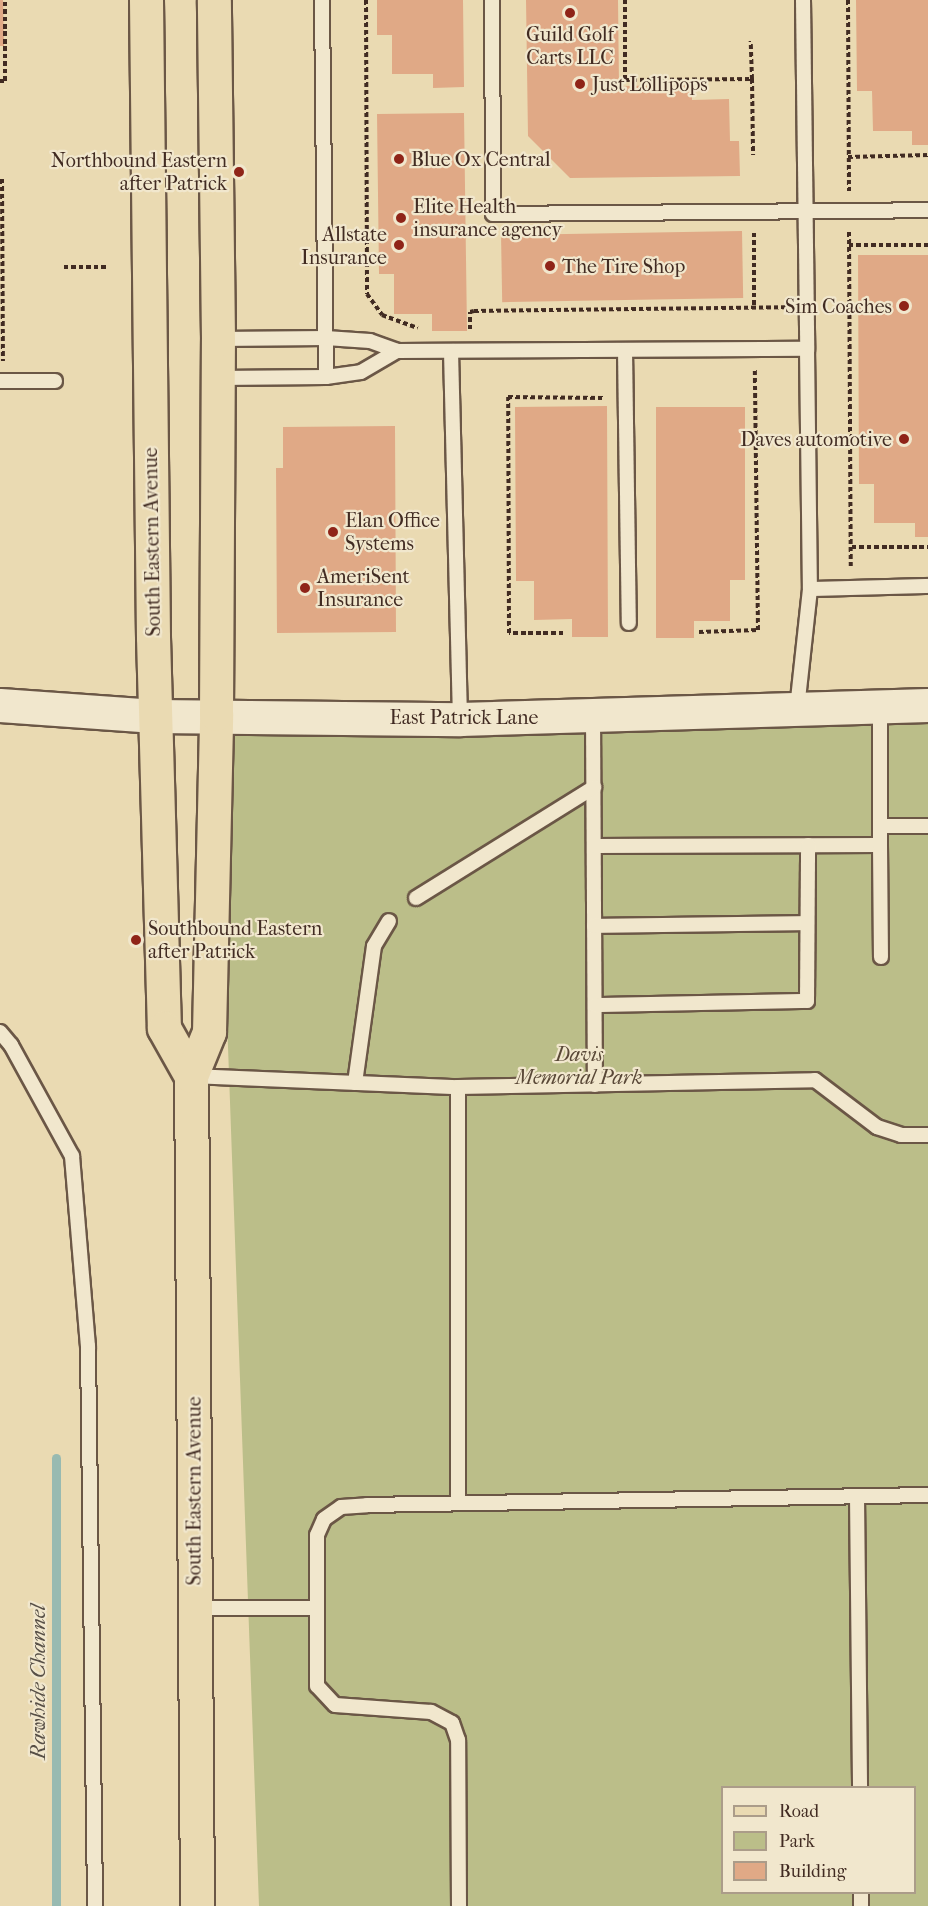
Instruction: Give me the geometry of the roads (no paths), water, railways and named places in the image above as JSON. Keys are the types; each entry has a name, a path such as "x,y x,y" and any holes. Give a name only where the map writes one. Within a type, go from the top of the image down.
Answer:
{"main road":[{"name":"South Eastern Avenue","path":"146,0 155,716 164,1028 191,1076"},
{"name":"South Eastern Avenue","path":"197,1906 191,1076 209,1032 216,714 218,339 214,0"},
{"name":"East Patrick Lane","path":"0,705 155,716 216,714 460,719 928,705"}],"lane":[{"path":"322,0 326,377"},
{"path":"492,0 493,214 928,210"},
{"path":"797,709 810,589 803,0"},
{"path":"218,339 326,338 370,341 397,351 807,349"},
{"path":"625,350 629,623"},
{"path":"218,378 326,377 361,372 397,351"},
{"path":"452,351 460,719"},
{"path":"1,381 55,381"},
{"path":"810,589 928,586"},
{"path":"880,706 881,957"},
{"path":"593,715 595,1084"},
{"path":"416,898 594,787"},
{"path":"880,826 928,826"},
{"path":"595,1005 807,1000 808,845"},
{"path":"594,846 880,845"},
{"path":"355,1083 374,946 389,921"},
{"path":"594,926 807,923"},
{"path":"0,1032 11,1045 72,1156 88,1346 95,1906"},
{"path":"191,1076 458,1087 814,1080 877,1127 901,1135 928,1135"},
{"path":"458,1087 458,1503"},
{"path":"459,1906 458,1740 452,1723 431,1712 335,1705 323,1697 317,1686 314,1608 317,1535 324,1519 341,1507 928,1495"},
{"path":"857,1496 860,1786"},
{"path":"195,1608 314,1608"}],"waterway":[{"name":"Rawhide Channel","path":"56,1458 56,1906"}],"place":[{"name":"Guild Golf Carts LLC","path":"570,13"},
{"name":"Just Lollipops","path":"580,84"},
{"name":"Blue Ox Central","path":"399,159"},
{"name":"Northbound Eastern after Patrick","path":"239,172"},
{"name":"Elite Health insurance agency","path":"401,218"},
{"name":"Allstate Insurance","path":"399,245"},
{"name":"The Tire Shop","path":"550,266"},
{"name":"Sim Coaches","path":"904,306"},
{"name":"Daves automotive","path":"904,439"},
{"name":"Elan Office Systems","path":"333,532"},
{"name":"AmeriSent Insurance","path":"305,588"},
{"name":"Southbound Eastern after Patrick","path":"136,940"}],"park label":[{"name":"Davis Memorial Park","path":"579,1066"}]}
